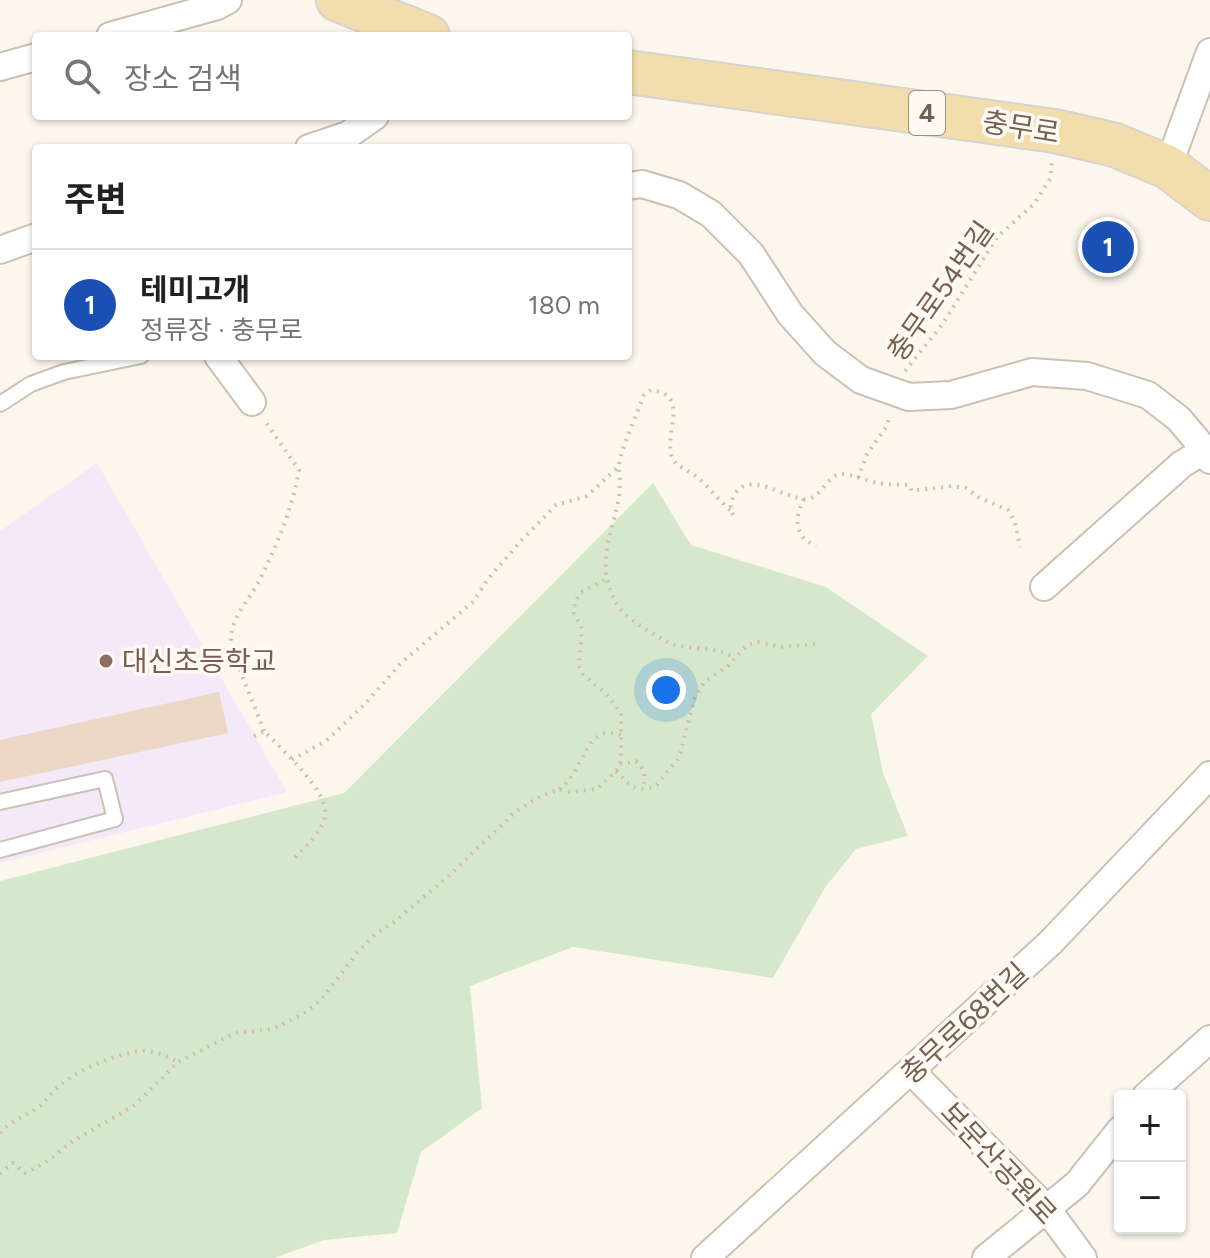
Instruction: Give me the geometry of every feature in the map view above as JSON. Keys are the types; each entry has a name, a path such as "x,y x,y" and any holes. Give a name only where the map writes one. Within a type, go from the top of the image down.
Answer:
{"main road":[{"path":"338,0 418,32"},
{"name":"충무로","path":"632,73 1055,131 1115,145 1168,167 1210,199"}],"street":[{"path":"124,32 217,6 228,0"},
{"path":"1168,167 1210,52"},
{"path":"0,67 32,58"},
{"path":"321,144 348,135 369,120"},
{"path":"632,185 642,184 679,195 711,214 751,254 790,314 825,353 861,380 909,397 951,395 1032,372 1087,376 1148,395 1179,419 1208,455 1182,464 1044,587"},
{"path":"0,250 32,238"},
{"path":"221,360 252,402"},
{"name":"충무로68번길","path":"705,1258 1050,943 1209,777"},
{"path":"1153,1090 1210,1039"},
{"name":"보문산공원로","path":"912,1072 1047,1209 1083,1258"},
{"path":"986,1258 1077,1184 1114,1138"}],"lane":[{"path":"0,404 31,384 64,372 122,360"},
{"path":"0,802 105,779 115,819 0,850"}],"path":[{"name":"충무로54번길","path":"858,478 867,454 887,426 904,373 942,325 997,237 1034,204 1050,179 1055,131"},
{"path":"734,658 720,650 683,647 665,641 617,607 608,578 605,566 607,539 620,484 618,467 644,395 651,390 669,398 674,408 671,451 674,462 698,478 732,513 735,493 750,484 761,484 779,493 804,499 813,498 832,477 842,474 882,484 909,485 912,491 952,486 966,488 978,497 1008,510 1015,522 1020,547"},
{"path":"252,402 299,470 294,500 279,541 257,586 236,617 231,640 264,731 292,760 319,794 325,807 325,816 318,831 292,861"},
{"path":"292,760 326,741 364,705 402,662 474,601 487,580 556,505 587,496 618,467"},
{"path":"804,499 799,508 797,529 803,538 816,546"},
{"path":"559,789 570,792 597,789 620,764 621,713 579,666 582,629 574,613 575,602 586,588 608,578"},
{"path":"616,771 627,786 643,789 655,787 679,758 694,700 704,682 727,667 747,645 758,642 781,647 817,644"},
{"path":"254,736 264,731"},
{"path":"0,1174 13,1163 25,1173 46,1162 73,1141 135,1105 178,1062 235,1033 273,1029 303,1014 321,1000 357,953 377,933 450,875 514,813 571,780 590,743 601,734 613,732 622,736"},
{"path":"620,764 636,761 643,768 643,789"},
{"path":"0,1133 43,1104 69,1078 89,1068 126,1054 145,1051 163,1054 178,1062"}],"shaded area":[{"name":"대신초등학교","path":"97,463 287,792 0,863 0,531"}],"green space":[{"path":"653,483 691,545 826,587 928,656 871,714 883,773 908,836 856,849 826,886 773,978 573,947 470,986 482,1108 421,1152 397,1233 324,1240 274,1258 0,1258 0,881 344,793"}],"building":[{"path":"219,692 228,733 0,782 0,740"}],"place":[{"name":"테미고개","path":"1108,247"},
{"name":"대신초등학교","path":"106,661"}]}
